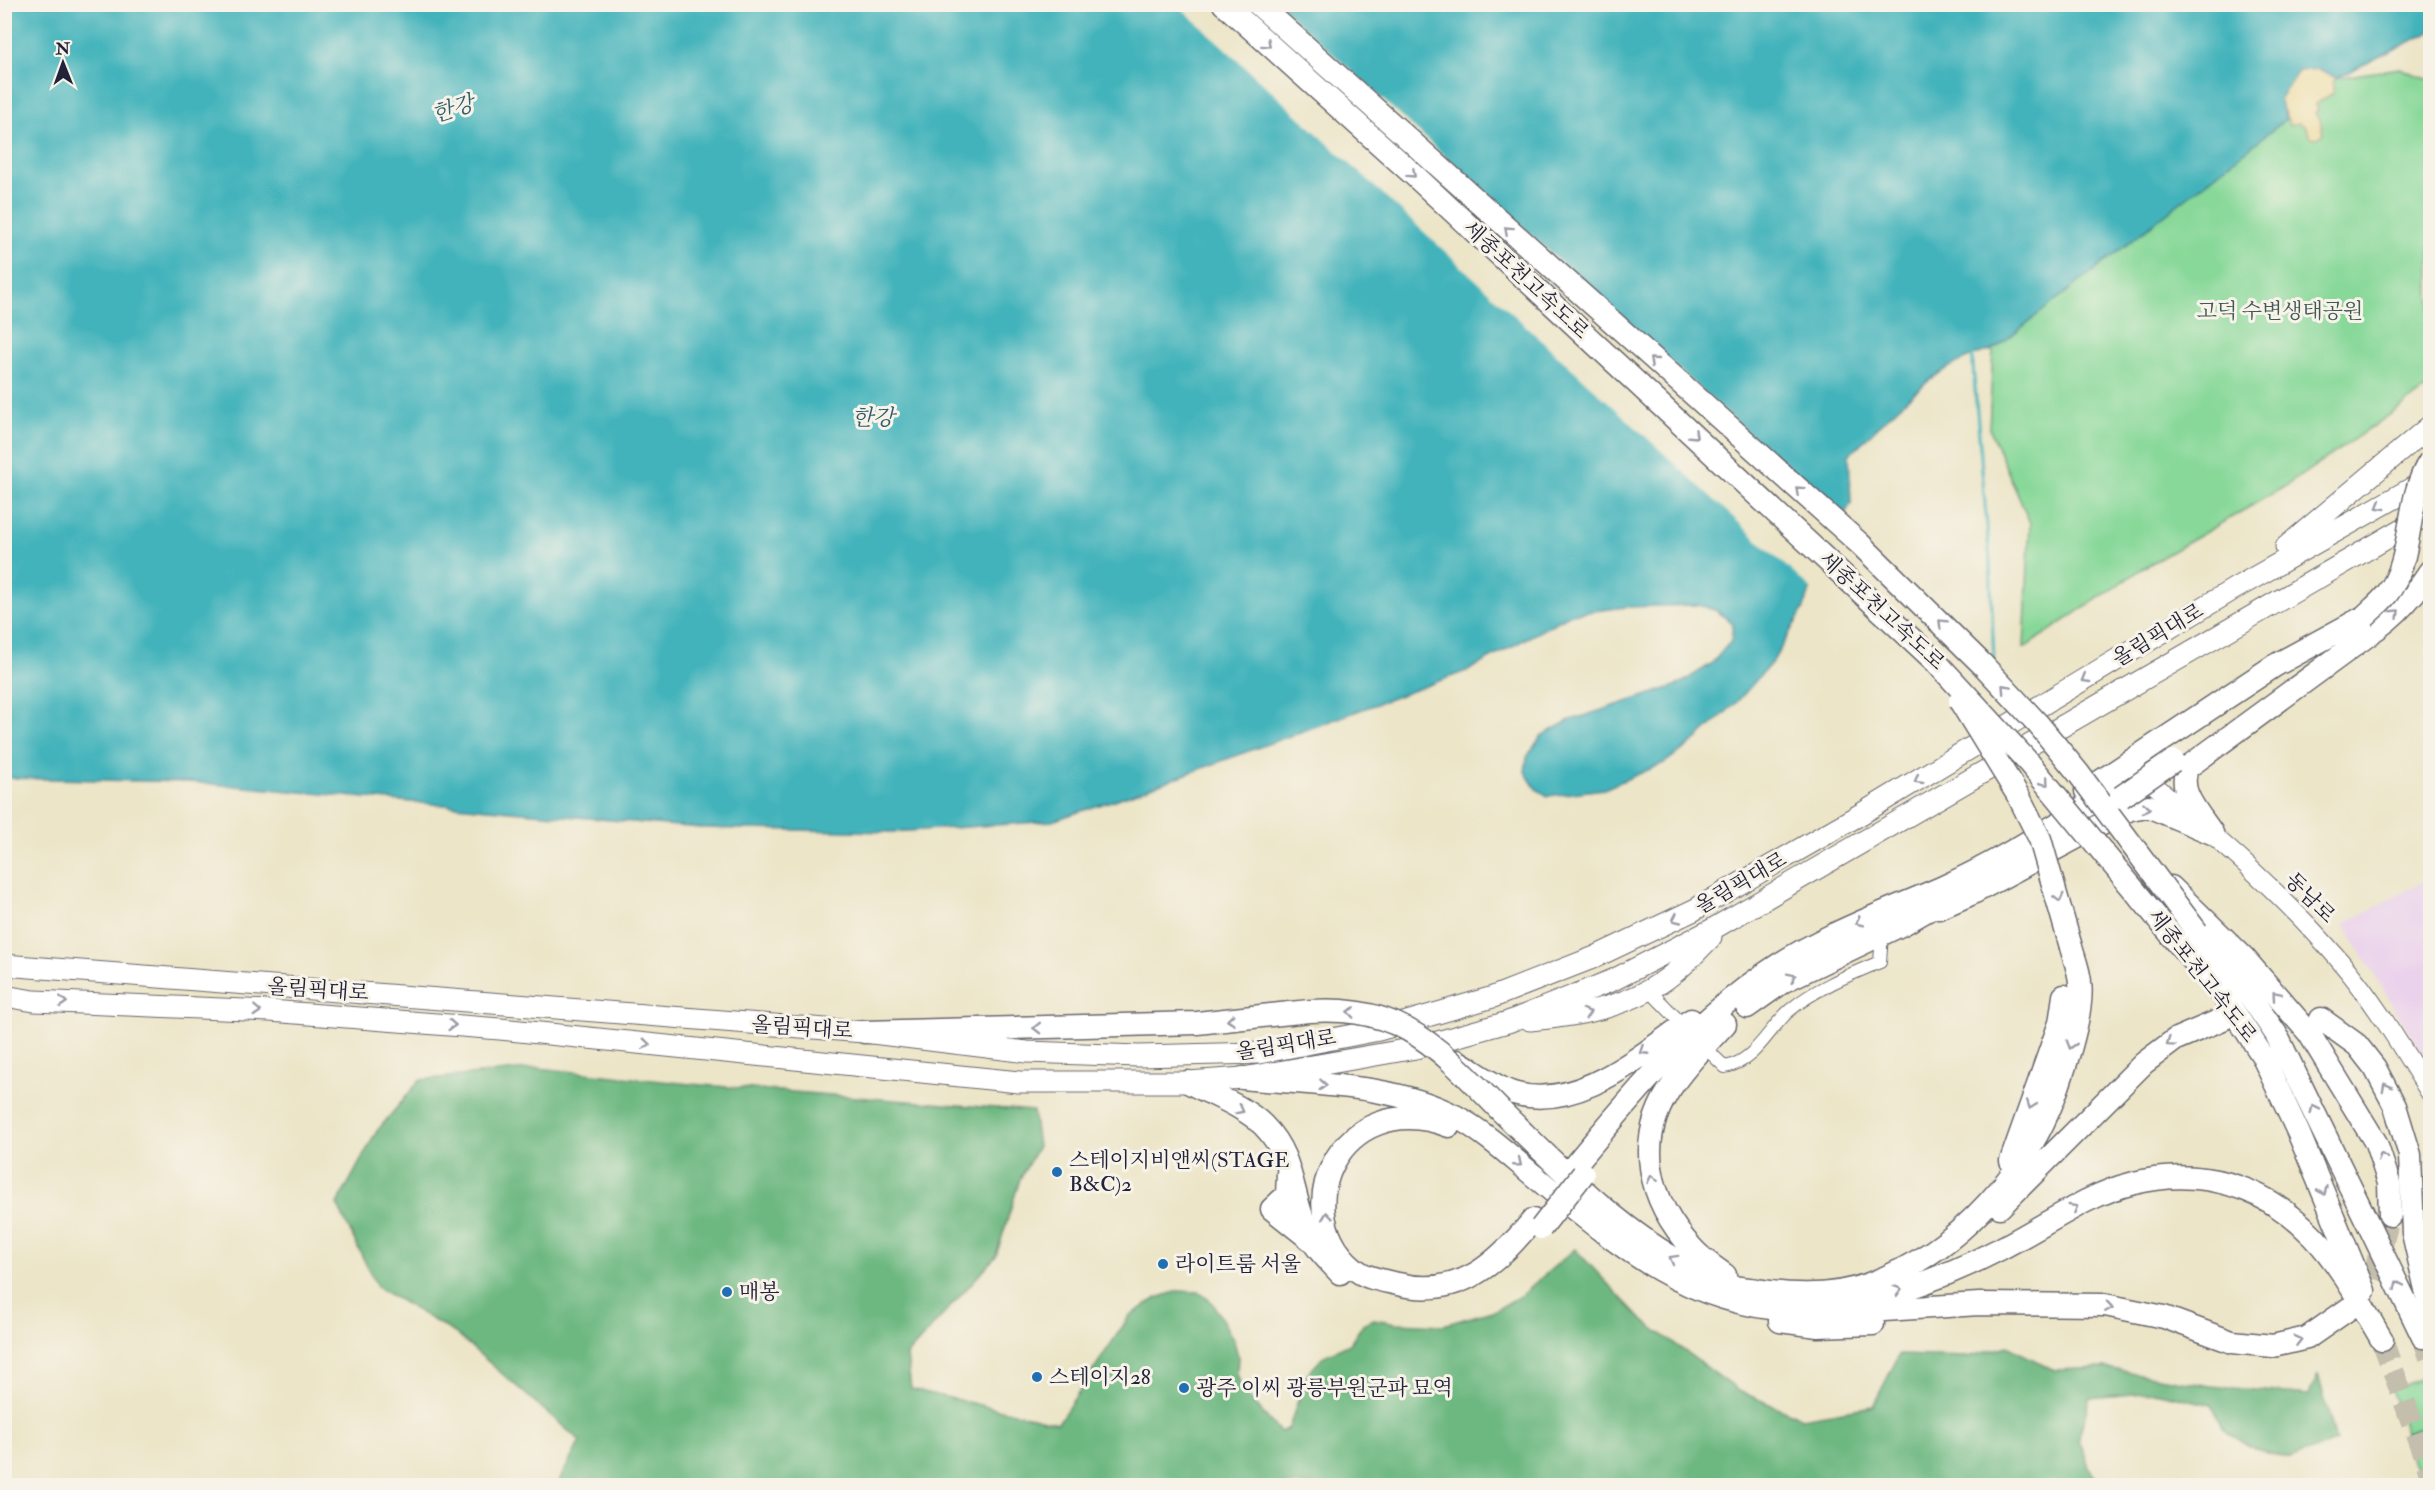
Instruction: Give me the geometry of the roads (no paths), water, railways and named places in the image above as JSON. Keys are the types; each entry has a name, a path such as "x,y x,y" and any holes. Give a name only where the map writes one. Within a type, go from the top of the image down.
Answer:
{"highway":[{"name":"세종포천고속도로","path":"1224,4 1414,175 1935,661 2029,763 2178,944 2223,995 2262,1055 2347,1248 2382,1340 2325,1251 2315,1238 2287,1213 2242,1187 2218,1179 2179,1176 2150,1178 2118,1187 2086,1201 1996,1251 1929,1280 1844,1305 1799,1311"},
{"name":"세종포천고속도로","path":"1258,4 1851,537 1930,611 2038,724 2079,774 2138,855 2203,928 2276,1034 2423,1337"},
{"path":"2234,589 2353,494 2430,426"},
{"path":"2212,833 2186,793 2184,776 2188,767 2368,625 2398,571 2411,509 2422,472 2430,461"},
{"name":"올림픽대로","path":"4,965 864,1032 1027,1052 1139,1056 1259,1053 1379,1029 1493,997 1595,957 1694,910 1861,814 2234,589 2430,477"},
{"name":"올림픽대로","path":"4,996 34,1000 270,1011 500,1029 1019,1082 1188,1082 1243,1078 1416,1048 1508,1022 1613,980 1728,920 2430,513"},
{"path":"1899,915 1941,888 2118,793 2415,594 2430,571"},
{"path":"1579,1170 1644,1095 1692,1048 1784,981 1882,934 1899,915 1968,862 2046,821 2127,762 2274,666 2368,625"},
{"path":"1935,661 2019,797 2040,839 2081,984 2074,1035 2053,1103 2040,1133 2000,1190 1944,1246"},
{"path":"1507,1102 1532,1096 1554,1096 1595,1083 1810,945 1971,894 2130,809 2148,806 2212,833"},
{"path":"1508,1022 1575,1016 1624,1001 1673,974 1728,920"},
{"path":"2203,928 2308,1033 2338,1077 2376,1143 2384,1163 2389,1183 2390,1215"},
{"path":"1188,1082 1253,1117 1275,1140 1286,1157 1308,1233 1345,1278 1372,1292 1430,1297 1459,1292 1497,1276 1509,1268 1537,1224 1661,1064 1689,1036 1764,975"},
{"path":"864,1032 1197,1023 1325,1009 1353,1011 1382,1018 1408,1028 1445,1053 1507,1102 1618,1223 1667,1256 1720,1284 1774,1320 1818,1326 2028,1317 2075,1304"},
{"path":"1725,1024 1672,1084 1657,1115 1648,1150 1652,1185 1670,1220 1693,1250 1738,1296 1839,1291 1868,1285 1911,1265 1990,1216 2144,1063 2176,1039 2223,1019"},
{"path":"2321,1019 2357,1045 2375,1068 2395,1106 2410,1155 2413,1233 2430,1307"},
{"path":"1243,1078 1360,1088 1414,1100 1452,1115 1483,1133 1625,1250 1690,1286 1799,1311 1878,1312 1979,1304 2105,1305 2164,1317 2232,1342 2273,1346 2307,1338 2350,1308"},
{"path":"1497,1146 1437,1122 1407,1117 1385,1120 1366,1128 1349,1140 1332,1163 1325,1191 1326,1218 1333,1241 1344,1259 1361,1273 1406,1286 1428,1287 1472,1277 1489,1267 1537,1224"}],"main road":[{"name":"동남로","path":"2127,762 2212,833 2341,962 2385,1021 2430,1093"}],"street":[{"path":"1648,989 1712,1057 1725,1067 1738,1065 1749,1057 1789,1011 1839,980 1880,962 1882,934"}],"water":[{"name":"한강","path":"5,5 2430,5 2430,32 2336,78 2319,69 2298,71 2279,100 2286,119 1993,350 1972,356 1952,366 1933,378 1898,407 1849,455 1851,503 1823,552 1804,608 1773,661 1737,702 1690,745 1664,763 1604,789 1548,796 1536,789 1525,772 1527,757 1541,736 1568,721 1678,685 1711,664 1731,641 1733,624 1717,611 1699,605 1626,607 1571,614 1469,670 1135,793 1052,821 894,832 699,828 189,782 5,778"}],"waterway":[{"path":"1972,354 1990,562 1994,663"}],"tunnel":[{"path":"2353,1305 2372,1281 2390,1215"},
{"path":"2423,1337 2430,1357"},
{"path":"2382,1340 2430,1472"}],"place":[{"name":"스테이지비앤씨(STAGE B&C)2","path":"1057,1172"},
{"name":"라이트룸 서울","path":"1163,1264"},
{"name":"매봉","path":"727,1292"},
{"name":"스테이지28","path":"1037,1377"},
{"name":"광주 이씨 광릉부원군파 묘역","path":"1184,1388"}],"park label":[{"name":"고덕 수변생태공원","path":"2280,311"}]}
